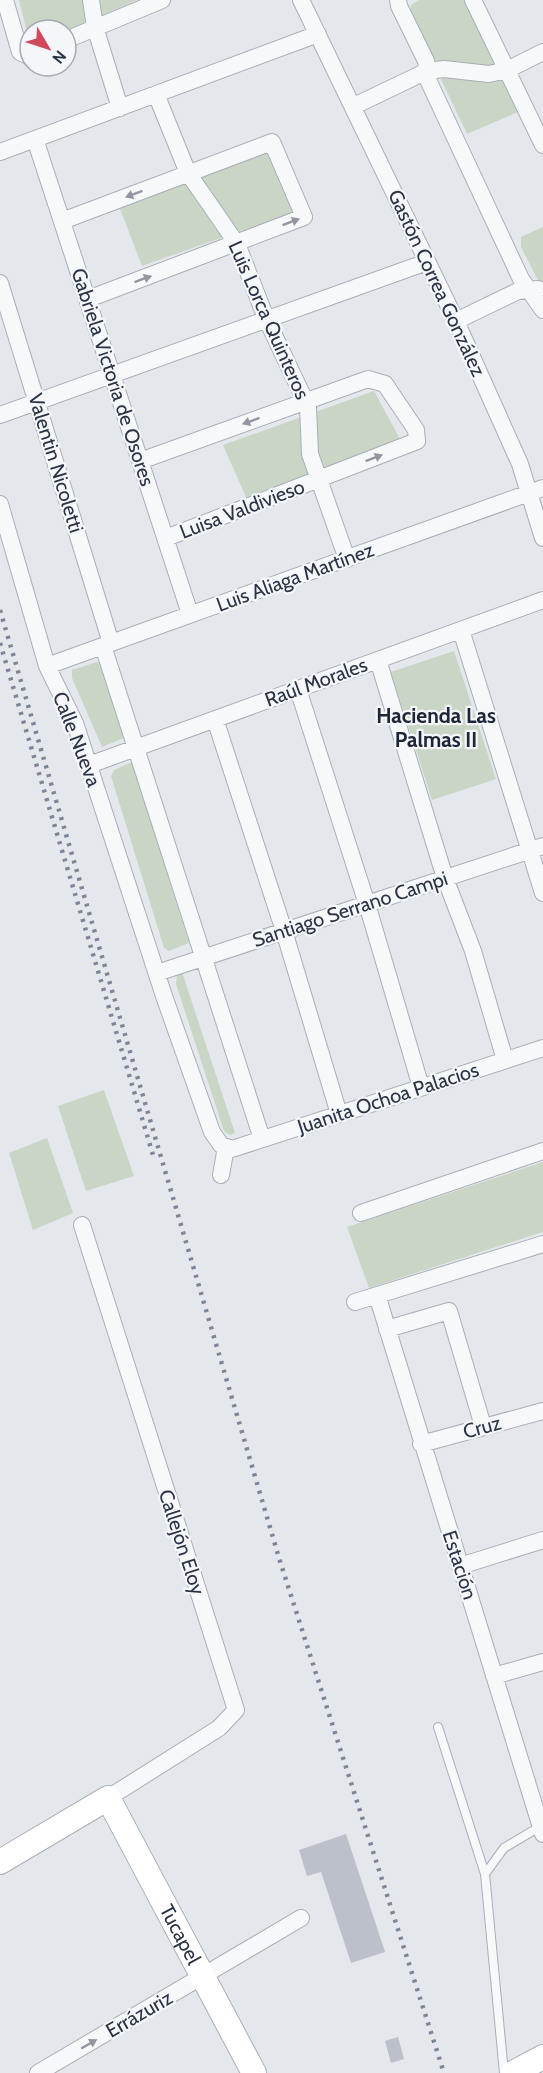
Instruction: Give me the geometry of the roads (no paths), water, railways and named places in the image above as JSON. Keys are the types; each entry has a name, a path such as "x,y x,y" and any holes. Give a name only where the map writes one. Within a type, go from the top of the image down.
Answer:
{"street":[{"path":"5,0 18,42"},
{"path":"91,0 94,27 120,108"},
{"path":"78,34 162,0"},
{"name":"Gastón Correa González","path":"301,0 456,321 520,464 537,490 543,538"},
{"path":"399,0 399,6 426,61 429,82 521,279 536,289 543,310"},
{"path":"473,0 543,145"},
{"path":"0,152 318,34"},
{"path":"354,106 427,71 444,69 489,74 507,70 543,52"},
{"name":"Luis Lorca Quinteros","path":"156,94 188,173 237,244 266,318 306,401 310,454 347,559"},
{"name":"Gabriela Victoria de Osores","path":"35,139 190,614"},
{"path":"62,221 272,142 304,217 88,299"},
{"path":"0,415 427,262"},
{"name":"Valentin Nicoletti","path":"0,283 38,401 136,748 262,1139"},
{"path":"456,321 518,291 536,289"},
{"name":"Luisa Valdivieso","path":"166,538 417,441 416,430 386,384 368,379 306,401"},
{"path":"140,461 306,401"},
{"name":"Luis Aliaga Martínez","path":"47,666 537,490"},
{"name":"Calle Nueva","path":"0,504 47,666 75,723 212,1132 229,1148"},
{"name":"Raúl Morales","path":"88,765 543,600"},
{"path":"461,630 537,848 543,893"},
{"path":"378,660 445,878 473,951 505,1060"},
{"path":"298,689 367,904 421,1087"},
{"path":"215,719 284,931 339,1114"},
{"name":"Santiago Serrano Campi","path":"157,973 537,848"},
{"name":"Juanita Ochoa Palacios","path":"229,1148 543,1048"},
{"path":"221,1175 229,1148"},
{"path":"361,1213 543,1151"},
{"name":"Callejón Eloy","path":"82,1226 236,1710 219,1728 108,1798"},
{"path":"356,1302 543,1244"},
{"name":"Estación","path":"377,1295 494,1676 537,1796 542,1830"},
{"path":"387,1329 449,1311 483,1426"},
{"name":"Cruz","path":"421,1444 543,1411"},
{"path":"460,1566 543,1540"},
{"path":"494,1676 543,1662"},
{"path":"0,1862 108,1798"},
{"name":"Tucapel","path":"108,1798 254,2073"},
{"name":"Errázuriz","path":"38,2073 301,1918"},
{"path":"513,2073 543,2056"}],"lane":[{"path":"438,1727 485,1874 504,2073"},
{"path":"485,1874 504,1848 542,1830"}],"railway":[{"path":"0,610 279,1558 444,2073"},
{"path":"0,643 153,1155"}],"district":[{"name":"Hacienda Las Palmas II","path":"436,727"}]}
